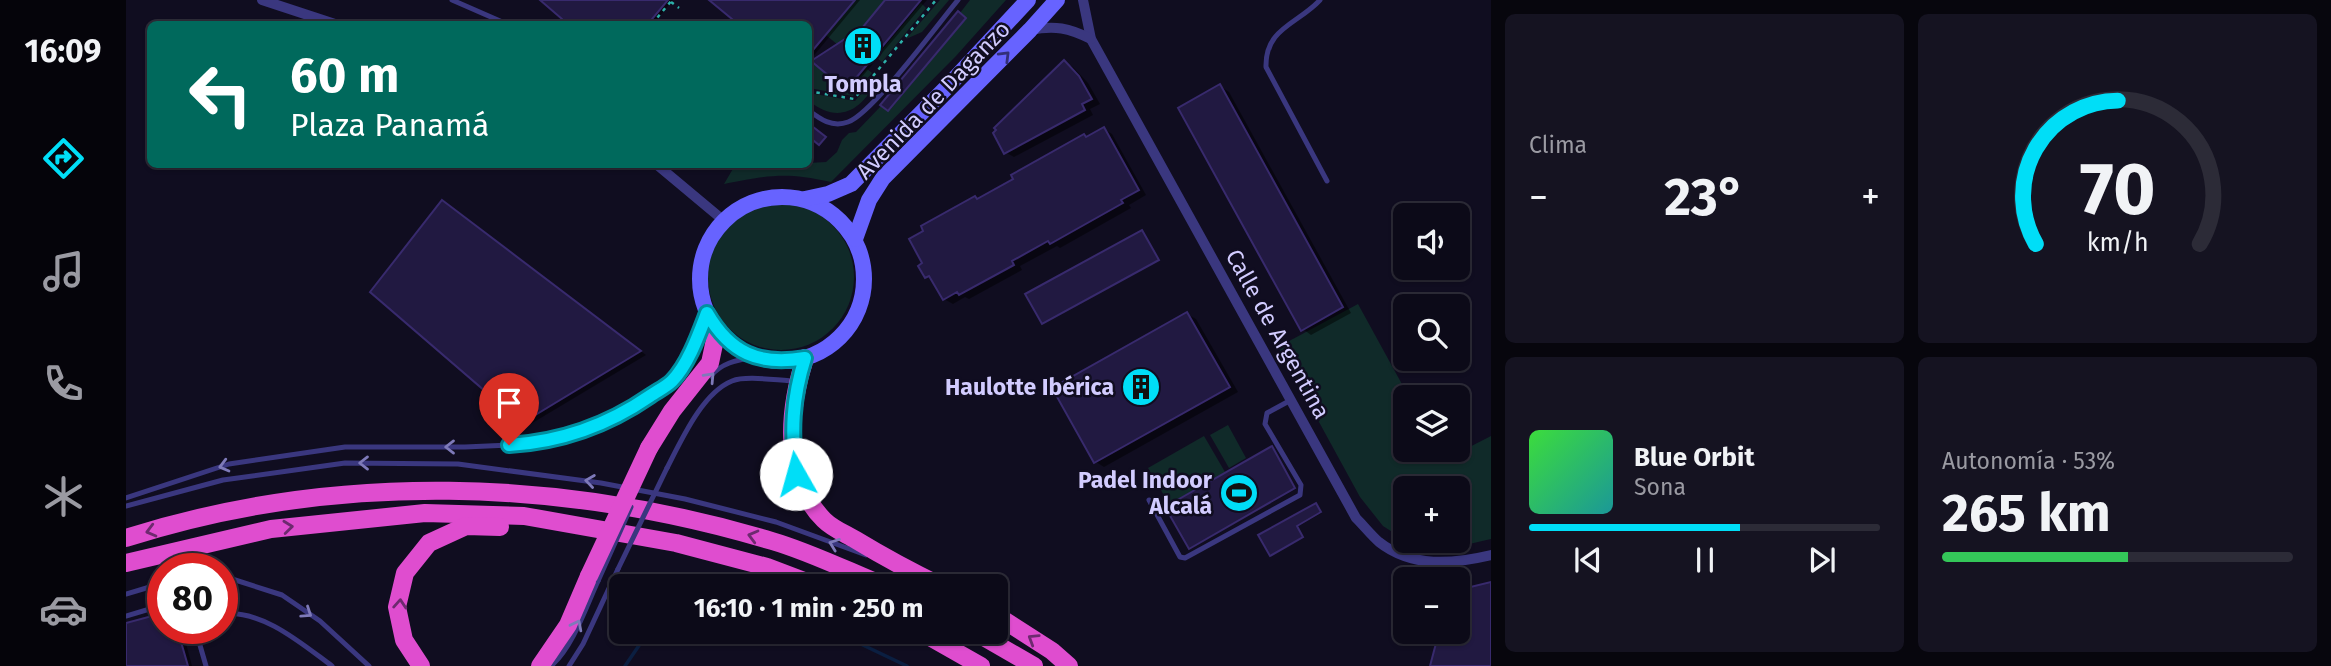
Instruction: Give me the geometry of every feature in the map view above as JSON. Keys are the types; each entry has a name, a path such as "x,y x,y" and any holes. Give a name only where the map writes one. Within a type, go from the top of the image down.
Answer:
{"highway":[{"path":"540,666 568,625 594,579 672,411 710,362 717,330"},
{"path":"805,358 797,381 792,436 796,474 807,499 826,522 917,574"},
{"path":"126,538 216,514 327,496 426,490 518,492 597,501 681,516 775,542 855,574"},
{"path":"126,563 271,529 425,513 524,516 676,543 785,574"},
{"path":"421,666 404,640 397,607 405,573 429,543 466,526 589,528"},
{"path":"1008,623 1052,651 1069,666"},
{"path":"942,644 981,666"},
{"path":"996,644 1034,666"}],"main road":[{"name":"Avenida de Daganzo","path":"806,199 828,194 851,184 1028,0"},
{"name":"Avenida de Daganzo","path":"855,239 869,200 883,178 1057,0"},
{"path":"783,195 806,199 825,208 842,221 855,239 863,262 864,287 858,311 845,332 827,348 805,358 770,361 733,346 717,330 707,313 700,289 700,264 708,241 723,220 741,206 761,198 783,195"}],"street":[{"path":"262,0 275,2 327,21"},
{"name":"Calle de Argentina","path":"1083,0 1091,39 1356,518 1379,542 1405,557 1436,563 1491,555"},
{"path":"1030,30 1056,26 1069,28 1091,39"},
{"path":"661,168 723,220"}],"lane":[{"path":"452,0 500,21"},
{"path":"812,113 822,121 834,124 849,122 872,105 958,0"},
{"path":"1320,0 1276,34 1266,53 1266,67 1327,181"},
{"path":"126,498 229,464 345,447 518,444 584,431 631,410 673,380 695,343 707,313"},
{"path":"707,380 715,371 731,362 753,356"},
{"path":"569,666 583,643 686,430 701,410 733,380 797,381"},
{"path":"1149,500 1180,557 1185,558 1300,495 1301,485 1265,424 1267,412 1291,400"},
{"path":"652,454 677,418"},
{"path":"126,506 223,480 345,463 458,464 601,483 685,499 776,522 899,565"},
{"path":"551,666 558,660 578,626 594,579 640,487"},
{"path":"238,581 282,595 320,621 369,666"},
{"path":"126,594 147,588"},
{"path":"126,616 147,610"},
{"path":"238,615 270,624 332,666"},
{"path":"200,644 206,666"}],"path":[{"path":"812,92 854,99 936,0"},
{"path":"655,21 672,1 679,8"}],"green space":[{"path":"855,0 885,0 844,50 826,35"},
{"path":"940,0 949,0 922,32 906,39"},
{"path":"970,0 1006,0 956,56 831,182 778,176 724,184 733,168 812,168 812,163 826,162 837,152 842,140 849,133 856,132 881,106 888,111 966,18 960,13"},
{"path":"921,3 926,8 882,62 876,57"},
{"path":"812,63 847,91 867,69 872,73 853,96 812,89"},
{"path":"872,81 875,83 862,102 846,112 829,112 819,108 812,103 812,94 855,101"},
{"path":"781,204 809,209 833,225 849,249 854,277 849,305 833,329 809,345 781,350 753,345 729,329 713,305 708,277 713,249 729,225 753,209"},
{"path":"1358,304 1402,385 1393,385 1393,462 1470,462 1470,447 1491,436 1491,539 1470,544 1470,476 1393,476 1393,532 1383,526 1360,497 1278,347"},
{"path":"1228,425 1246,458 1229,468 1210,435"},
{"path":"1204,436 1225,472 1169,504 1148,468"}],"building":[{"path":"540,0 668,0 650,21 562,19"},
{"path":"709,0 855,0 812,51 812,21 734,21"},
{"path":"885,0 921,0 846,90 812,60 848,37 854,38"},
{"path":"958,11 966,18 888,111 880,105"},
{"path":"1064,60 1079,76 1092,99 1082,104 1085,110 1004,154 993,133 996,130 994,128"},
{"path":"1220,84 1343,307 1301,331 1178,108"},
{"path":"812,126 826,137 819,145 812,139"},
{"path":"1104,127 1139,190 1121,200 1123,203 1050,244 1048,241 1012,261 1014,265 959,295 957,292 943,300 929,276 925,278 918,266 922,263 909,239 923,231 921,226 975,196 977,199 1013,179 1011,175 1084,134 1086,137"},
{"path":"442,200 641,351 522,423 370,292"},
{"path":"1142,230 1159,260 1042,324 1025,294"},
{"name":"Haulotte Ibérica","path":"1187,312 1230,387 1094,463 1052,388"},
{"name":"Padel Indoor Alcalá","path":"1272,446 1295,488 1189,549 1165,507"},
{"path":"1316,503 1321,512 1297,526 1303,537 1270,556 1258,535"},
{"path":"1491,582 1491,666 1430,666 1436,644 1470,644 1470,587"},
{"path":"147,617 147,644 182,644 188,666 126,666 126,623"}],"waterway":[{"path":"625,666 640,644"},
{"path":"861,644 907,666"}],"place":[{"name":"Tompla","path":"863,46"},
{"name":"Haulotte Ibérica","path":"1141,387"},
{"name":"Padel Indoor Alcalá","path":"1239,493"}],"route":[{"path":"509,445 531,444 584,431 631,410 673,380 695,343 707,313 727,341 753,356 770,361 805,358 797,381 792,436 796,474"}]}
